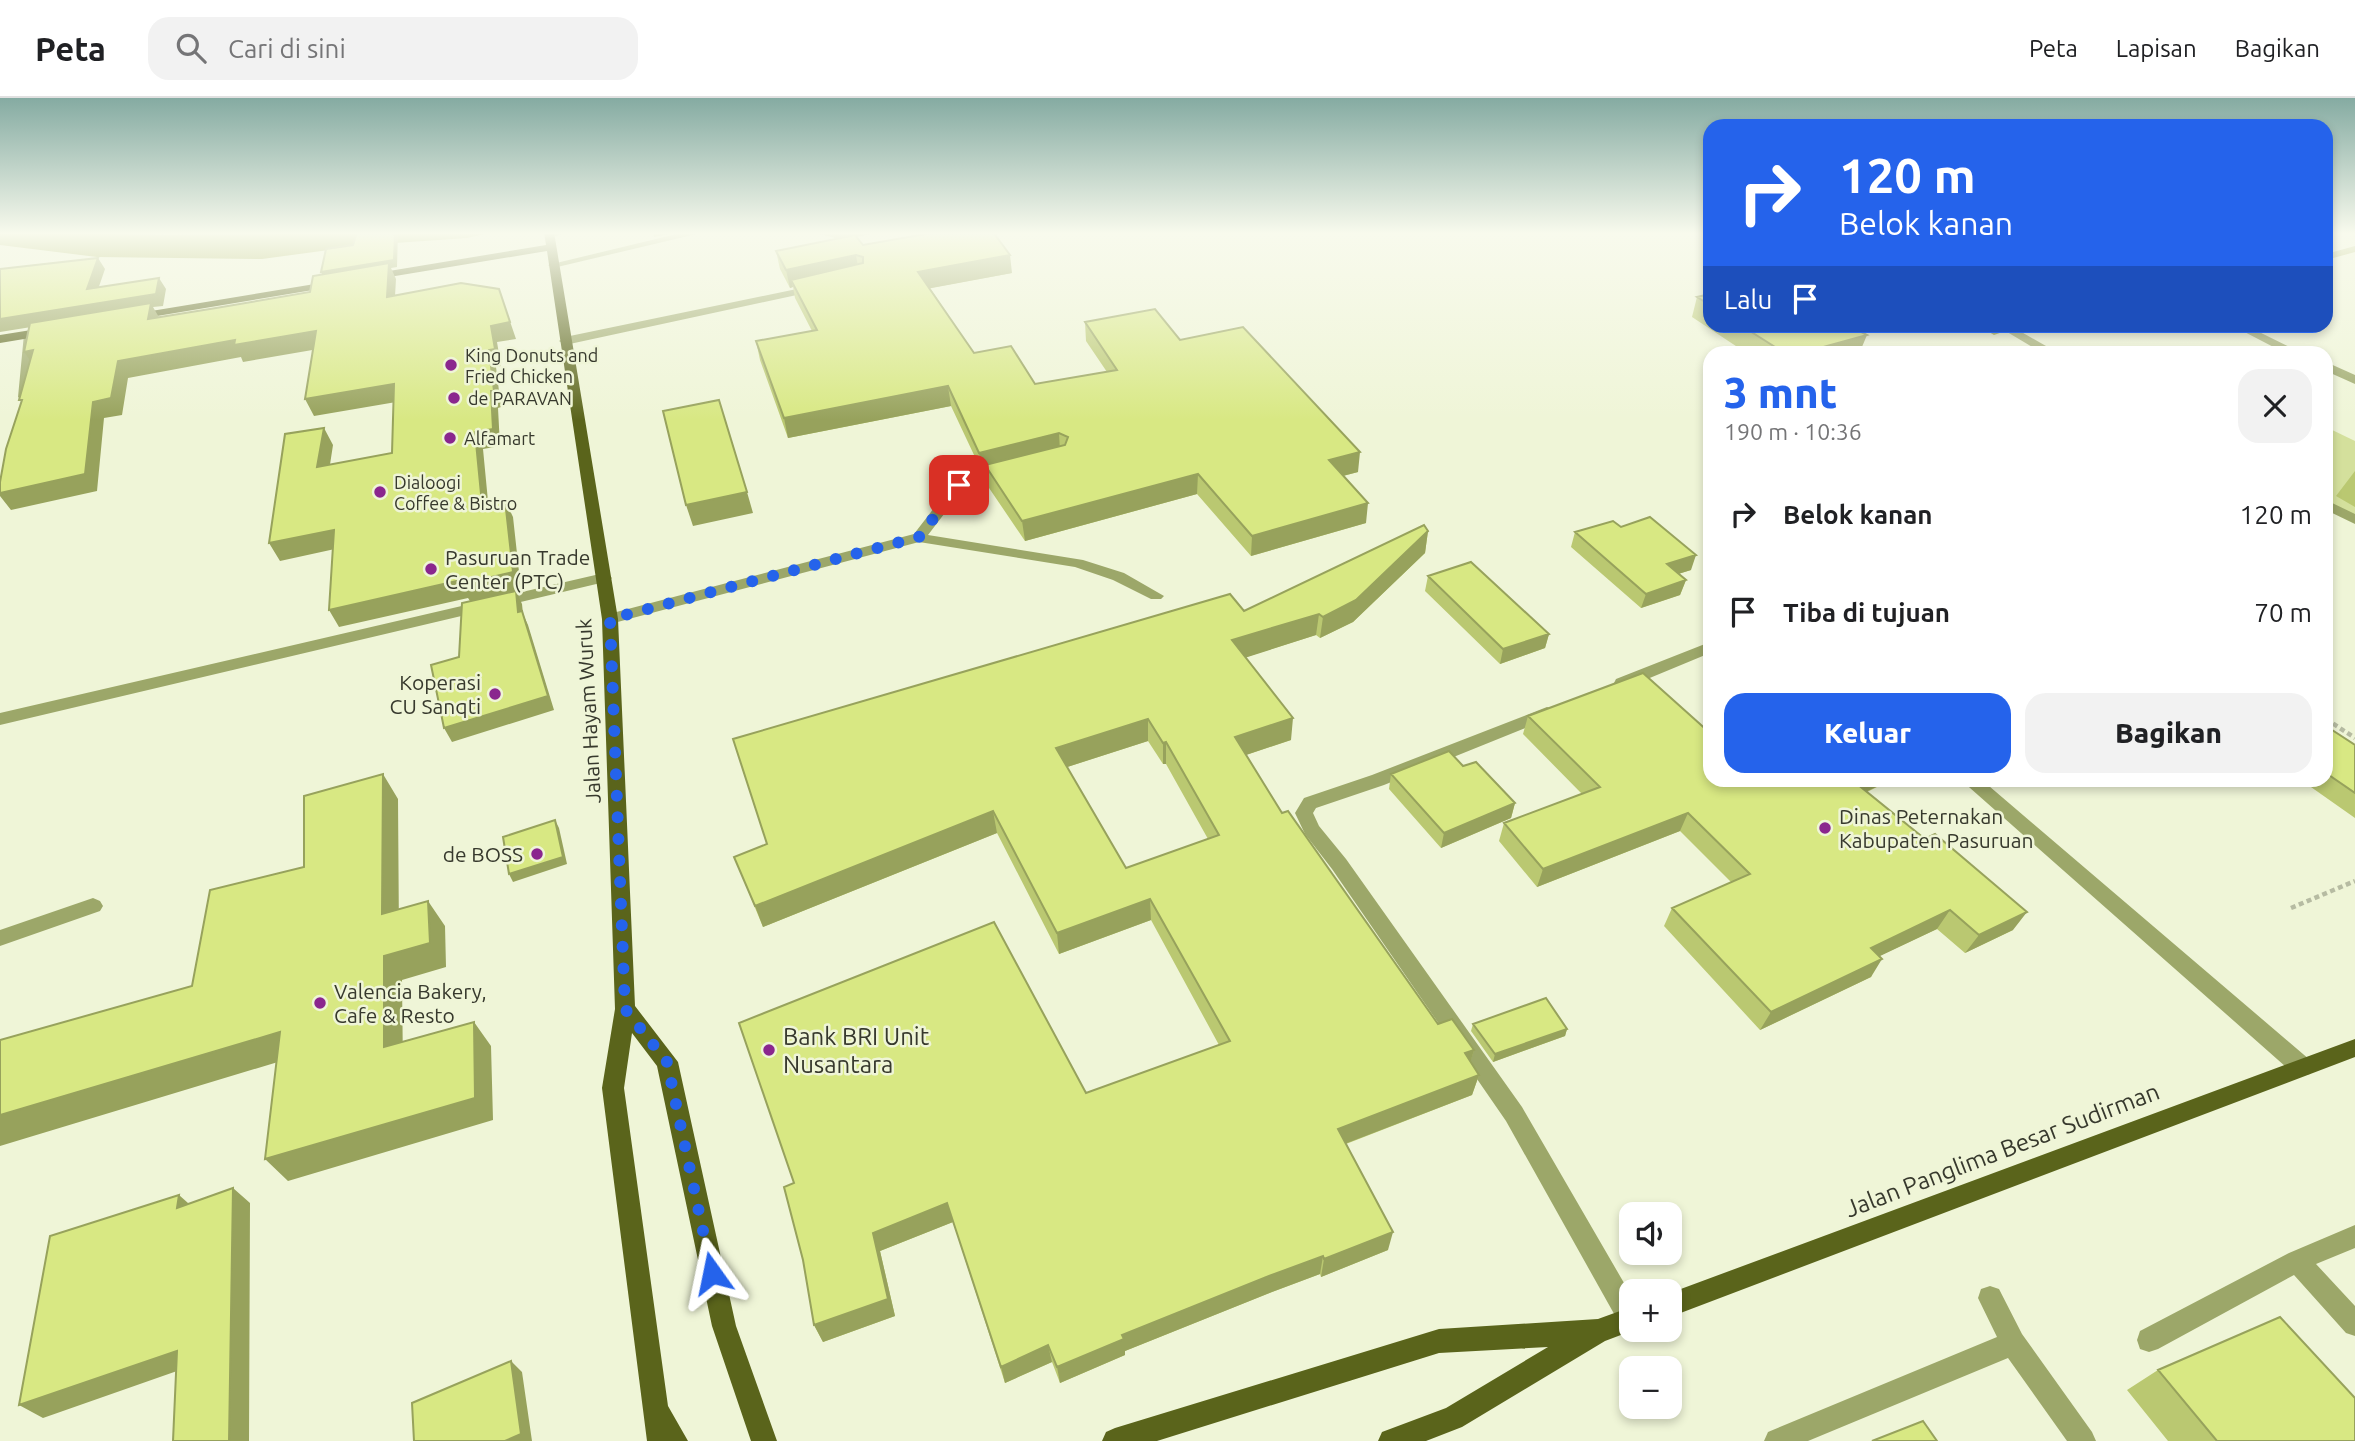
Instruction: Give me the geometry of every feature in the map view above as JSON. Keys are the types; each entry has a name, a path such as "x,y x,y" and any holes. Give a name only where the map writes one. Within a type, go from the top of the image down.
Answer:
{"main road":[{"path":"124,318 267,295"},
{"name":"Jalan Hayam Wuruk","path":"558,295 610,619 625,1009 613,1088 660,1441"},
{"path":"0,339 57,330"},
{"path":"625,1009 667,1062 724,1326 764,1441"},
{"name":"Jalan Panglima Besar Sudirman","path":"1682,1300 2355,1048"},
{"path":"1391,1441 1453,1418 1598,1331 1619,1323"},
{"path":"1115,1441 1439,1341 1598,1331"},
{"path":"658,1413 676,1441"}],"street":[{"path":"565,341 788,295"},
{"path":"2017,333 2040,346"},
{"path":"2254,333 2281,346"},
{"path":"23,405 30,334"},
{"path":"2333,369 2355,380"},
{"path":"919,537 959,485 1026,467"},
{"path":"2333,508 2355,520"},
{"path":"610,619 919,537 940,544 1021,553 1097,569 1135,582 1156,596"},
{"path":"0,719 604,578"},
{"path":"1608,688 1703,651"},
{"path":"1557,709 1378,780 1310,803 1304,813 1311,829 1339,864 1514,1114 1619,1298"},
{"path":"1978,787 2302,1067"},
{"path":"0,938 93,906"},
{"path":"2149,1340 2297,1261 2355,1236"},
{"path":"2297,1261 2355,1324"},
{"path":"1990,1298 2013,1343 2083,1441"},
{"path":"1777,1441 2013,1343"}],"path":[{"path":"2333,724 2355,738"},
{"path":"2291,908 2355,881"}],"shaded area":[{"path":"2333,430 2355,441 2355,519 2333,507"}],"building":[{"path":"0,295 152,295 0,319"},
{"path":"294,295 387,295 387,297 501,295 510,322 491,326 495,349 489,350 494,391 491,391 493,429 475,432 482,504 505,500 513,572 461,584 461,580 329,610 334,530 269,543 285,434 324,428 317,467 392,453 394,384 305,399 316,331 234,345 235,340 118,361 111,398 93,402 85,474 0,493 6,449 22,400 19,400 33,350 24,352 30,323 151,303 148,319"},
{"path":"799,295 934,295 974,353 1011,346 1035,384 1117,370 1085,322 1155,309 1180,340 1243,327 1360,452 1329,460 1368,503 1252,536 1198,474 1022,521 985,465 1065,445 1068,437 1059,433 979,453 948,386 784,418 756,341 817,330"},
{"path":"1753,333 1867,335 1827,346 1773,346"},
{"path":"719,400 747,492 686,505 663,411"},
{"path":"1650,517 1696,555 1667,564 1686,580 1646,594 1575,532 1613,521 1621,527"},
{"path":"1424,525 1428,531 1356,600 1323,617 1319,614 1232,640 1293,718 1235,737 1282,813 1288,811 1438,1024 1452,1019 1474,1050 1465,1053 1479,1075 1338,1129 1393,1232 1324,1259 1323,1256 1269,1276 1122,1335 1124,1339 1057,1367 1048,1345 1001,1367 947,1203 873,1233 888,1299 814,1325 803,1260 784,1187 794,1183 739,1023 994,922 1086,1093 1230,1041 1150,899 1057,933 993,811 755,906 734,857 767,844 733,739 1230,594 1244,611","holes":["1148,719 1163,743 1166,742 1219,835 1126,868 1056,748"]},
{"path":"1471,562 1549,634 1503,649 1428,576"},
{"path":"516,591 518,612 522,611 548,696 444,728 431,665 459,657 462,603"},
{"path":"1643,673 1703,727 1703,787 1861,787 1925,839 1935,834 2027,912 1979,935 1950,910 1871,948 1882,959 1771,1012 1672,908 1750,874 1688,813 1543,869 1504,823 1600,787 1528,716"},
{"path":"2333,731 2355,745 2355,793 2333,778"},
{"path":"1449,751 1463,766 1476,762 1515,803 1444,833 1391,774"},
{"path":"383,774 382,914 428,901 430,943 384,956 384,1047 474,1022 475,1098 265,1159 280,1032 0,1115 0,1040 192,986 210,890 304,867 304,796"},
{"name":"de BOSS","path":"555,820 563,857 509,874 503,837"},
{"path":"1546,998 1567,1029 1495,1054 1473,1024"},
{"path":"233,1188 229,1441 173,1441 177,1351 19,1405 50,1236 179,1195 177,1208"},
{"path":"2280,1317 2355,1398 2355,1441 2217,1441 2158,1370"},
{"path":"511,1361 521,1434 505,1441 414,1441 412,1403"},
{"path":"1923,1421 1937,1441 1872,1441"}],"place":[{"name":"King Donuts and Fried Chicken","path":"451,365"},
{"name":"de PARAVAN","path":"454,398"},
{"name":"Alfamart","path":"450,438"},
{"name":"Dialoogi Coffee & Bistro","path":"380,492"},
{"name":"Pasuruan Trade Center (PTC)","path":"431,569"},
{"name":"Koperasi CU Sanqti","path":"495,694"},
{"name":"Dinas Peternakan Kabupaten Pasuruan","path":"1825,828"},
{"name":"de BOSS","path":"537,854"},
{"name":"Valencia Bakery, Cafe & Resto","path":"320,1003"},
{"name":"Bank BRI Unit Nusantara","path":"769,1050"}],"route":[{"path":"712,1273 667,1062 625,1009 610,619 919,537 959,485"}]}
